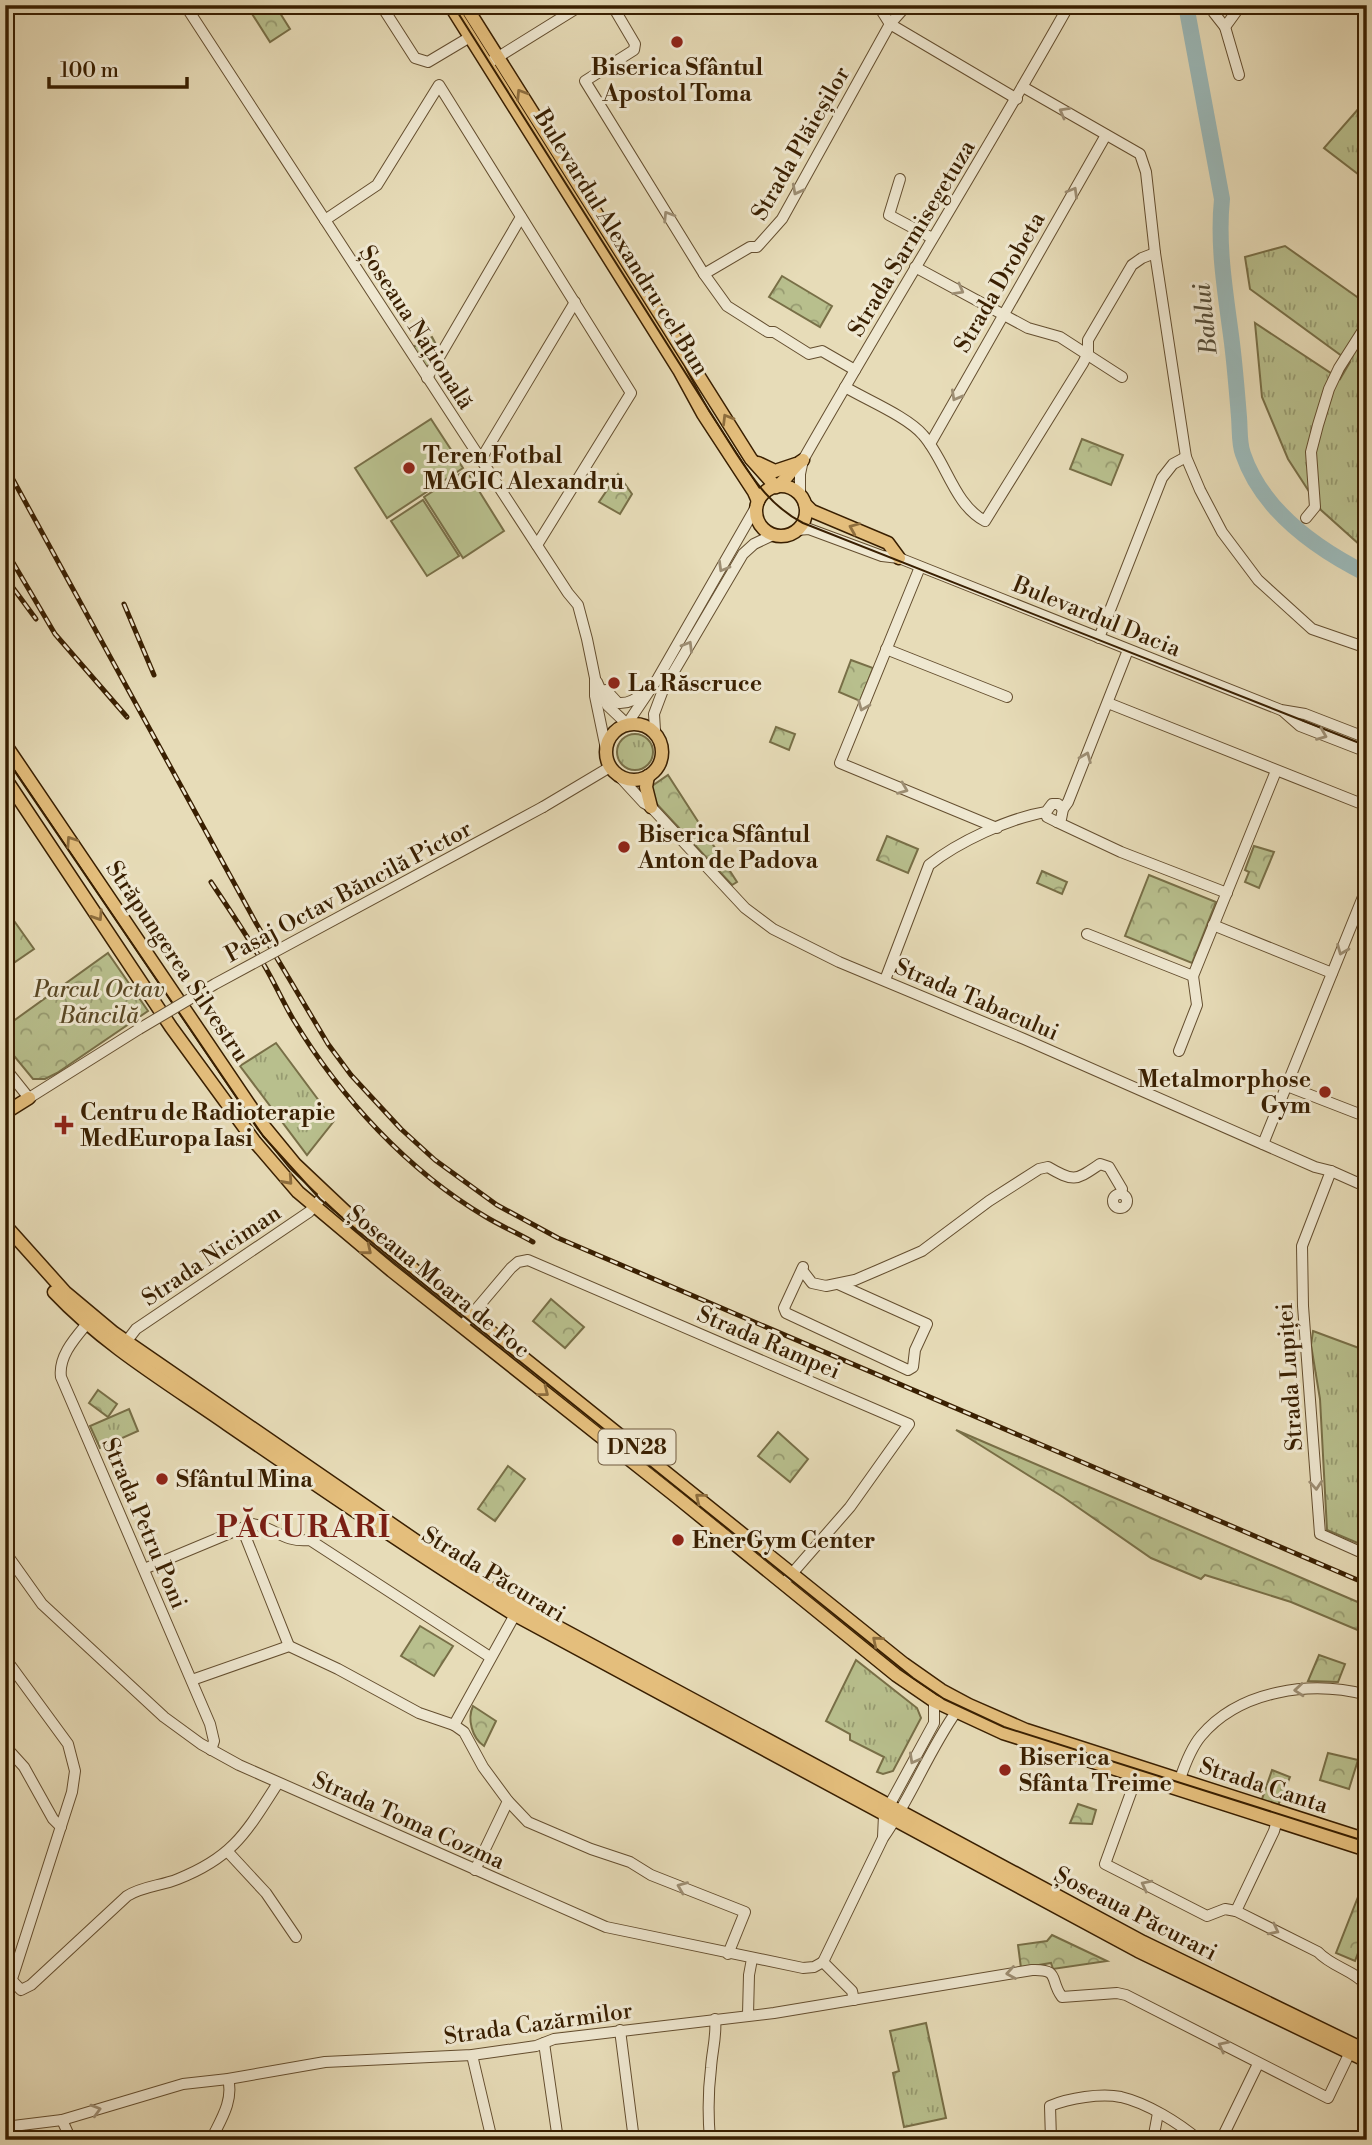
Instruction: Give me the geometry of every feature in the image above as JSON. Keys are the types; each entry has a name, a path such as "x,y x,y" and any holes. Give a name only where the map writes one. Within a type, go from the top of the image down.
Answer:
{"main road":[{"name":"Bulevardul Alexandru cel Bun","path":"450,5 470,37 492,61 751,459 776,487"},
{"name":"Bulevardul Alexandru cel Bun","path":"465,5 492,61 690,392 754,492 757,504"},
{"path":"751,459 775,471 800,462"},
{"path":"800,462 785,480 768,490 757,504 760,524 773,535 786,536 797,530 805,517 802,500"},
{"path":"776,487 787,487 812,511 888,543 899,558"},
{"path":"628,724 643,724 655,730 662,742 662,756 656,770 635,780 620,777 610,767 606,749 614,732 628,724"},
{"name":"Străpungerea Silvestru","path":"5,744 263,1125 295,1164 325,1194"},
{"path":"648,776 646,787 651,807"},
{"name":"Șoseaua Moara de Foc","path":"5,778 170,1027 255,1142 314,1206 896,1675 934,1701 956,1712"},
{"path":"5,1113 29,1098"},
{"name":"Șoseaua Moara de Foc","path":"325,1194 366,1232 904,1664 951,1696"},
{"name":"Strada Păcurari","path":"5,1225 90,1320 123,1346 517,1610 892,1814"},
{"name":"Strada Păcurari","path":"5,1237 71,1310 90,1320"},
{"name":"Strada Canta","path":"951,1696 1015,1726 1180,1779 1367,1850"},
{"name":"Strada Canta","path":"956,1712 1003,1732 1137,1776 1367,1840"},
{"name":"Șoseaua Păcurari","path":"892,1814 1351,2048 1367,2061"},
{"name":"Șoseaua Păcurari","path":"1351,2048 1367,2051"}],"street":[{"name":"Șoseaua Națională","path":"185,5 578,605 591,657 595,696 606,749"},
{"path":"381,5 415,58 428,62 470,37"},
{"path":"492,61 582,5"},
{"path":"612,5 635,44 634,50 585,81 704,274 727,306 809,354 822,351 855,370"},
{"path":"878,5 890,24 1017,99"},
{"name":"Strada Plăieșilor","path":"704,274 750,247 757,247 782,219 890,24 907,5"},
{"name":"Strada Sarmisegetuza","path":"802,500 800,462 1017,99 1069,5"},
{"path":"1212,5 1214,13 1225,27 1238,75"},
{"path":"1225,27 1241,5"},
{"path":"325,220 377,185 439,85 631,393 537,545"},
{"path":"1023,87 1140,154 1144,161 1186,457 1222,532 1258,580 1312,629 1367,648"},
{"name":"Strada Drobeta","path":"930,444 1106,135"},
{"path":"900,179 889,215 932,238"},
{"path":"427,378 521,217"},
{"path":"845,387 916,428 930,444 972,514 985,521 1088,354 1088,340 1132,265 1155,253"},
{"path":"915,267 1028,328 1060,337 1122,377"},
{"path":"481,459 575,302"},
{"path":"1306,518 1315,507 1311,452 1325,401 1339,368 1367,324"},
{"path":"1099,638 1162,478 1173,464 1186,457"},
{"path":"628,724 757,504"},
{"name":"Bulevardul Dacia","path":"797,530 809,529 883,556 899,558 1281,710 1305,715 1367,738"},
{"path":"655,730 654,713 663,690 743,554 754,544 773,535"},
{"path":"920,566 840,763 997,828"},
{"path":"886,649 1007,698"},
{"path":"1057,822 1061,819 1128,650"},
{"path":"591,657 607,692 618,704 632,702 653,685"},
{"name":"Șoseaua Națională","path":"595,678 607,705 628,724"},
{"path":"1108,703 1367,806"},
{"name":"Bulevardul Dacia","path":"1281,710 1300,726 1367,752"},
{"name":"Pasaj Octav Băncilă Pictor","path":"29,1098 215,984 542,807 610,767"},
{"path":"1179,1051 1196,1005 1193,976 1276,771"},
{"name":"Strada Tabacului","path":"620,777 745,908 765,924 792,939 1315,1167 1367,1187"},
{"path":"885,980 929,865 944,853 997,828 1032,814 1046,812 1052,804 1058,804 1063,809"},
{"path":"1046,812 1047,817 1121,852 1227,894"},
{"path":"1263,1144 1367,887"},
{"path":"1213,925 1332,973"},
{"path":"1087,934 1193,976"},
{"path":"5,1068 29,1098"},
{"path":"1287,1086 1367,1117"},
{"path":"838,1284 927,1324 915,1350 913,1367 908,1370 786,1313 784,1308 803,1268 812,1283 826,1286 855,1280 922,1251 989,1201 1039,1169 1048,1167 1071,1179 1078,1178 1101,1164 1109,1167 1122,1189 1121,1193"},
{"name":"Strada Lupiței","path":"1331,1171 1302,1246 1303,1306 1320,1534 1367,1555"},
{"name":"Strada Niciman","path":"123,1346 136,1329 255,1250 314,1206 325,1194"},
{"name":"Strada Rampei","path":"461,1326 511,1268 528,1259 909,1424 850,1507 793,1573"},
{"name":"Strada Petru Poni","path":"90,1320 65,1356 61,1365 61,1377 192,1680 212,1732 214,1741 211,1750"},
{"path":"144,1569 252,1524 263,1525 282,1537 310,1540 490,1657"},
{"path":"242,1528 289,1646 419,1713 454,1725 464,1732 483,1767 508,1801 537,1828 630,1862 651,1875 745,1912 728,1954"},
{"name":"Strada Toma Cozma","path":"5,1552 42,1604 164,1717 211,1750 278,1783 606,1927 803,1968 814,1967 823,1962"},
{"path":"783,1584 793,1573"},
{"path":"454,1725 517,1610"},
{"path":"192,1680 289,1646"},
{"path":"5,1658 68,1744 74,1778 61,1827 5,1993"},
{"name":"Strada Canta","path":"904,1664 952,1705 956,1712"},
{"path":"1180,1779 1201,1736 1222,1715 1252,1700 1277,1693 1318,1689 1345,1689 1367,1695"},
{"path":"854,2000 852,1991 823,1962 883,1838 934,1723 934,1701"},
{"path":"892,1814 956,1712"},
{"path":"5,1746 24,1767 53,1819 61,1827"},
{"path":"1137,1776 1105,1864 1207,1916 1225,1909 1236,1911 1318,1952 1325,1960 1361,1978 1367,1986"},
{"path":"8,1978 22,1990 31,1985 135,1890 174,1881 198,1871 228,1852 240,1840 278,1783"},
{"path":"475,1870 508,1801"},
{"path":"1236,1911 1269,1843 1278,1816"},
{"path":"228,1852 266,1893 296,1937"},
{"path":"748,2014 752,1959"},
{"name":"Strada Cazărmilor","path":"5,2127 62,2120 183,2084 326,2062 472,2055 536,2046 554,2039 774,2013 1047,1970 1054,1978 1062,1997 1121,1993 1258,2064"},
{"path":"710,2140 708,2116 715,2019"},
{"path":"620,2030 634,2140"},
{"path":"544,2043 558,2140"},
{"path":"1221,2140 1258,2064 1328,2098 1351,2048"},
{"path":"472,2055 492,2140"},
{"path":"211,2140 227,2108 230,2088 228,2079"},
{"path":"1051,2140 1050,2106 1103,2096 1122,2097 1158,2113 1182,2125 1199,2140"},
{"path":"1153,2140 1158,2113"},
{"path":"62,2120 71,2140"}],"green space":[{"path":"275,5 290,29 270,42 247,6"},
{"path":"1367,99 1367,181 1324,148"},
{"path":"1285,246 1367,304 1367,547 1360,545 1321,510 1288,459 1262,397 1255,323 1340,379 1350,362 1250,289 1245,257"},
{"path":"782,276 832,306 820,327 769,297"},
{"path":"432,337 439,350 429,367 422,365 413,347"},
{"name":"Teren Fotbal MAGIC Alexandru","path":"431,419 463,468 387,518 355,468"},
{"path":"1082,439 1123,455 1111,485 1070,469"},
{"path":"466,470 504,531 463,558 424,497"},
{"path":"618,474 632,494 620,514 599,502"},
{"path":"423,500 459,556 427,576 391,521"},
{"path":"851,660 873,668 860,701 839,692"},
{"path":"776,727 795,734 789,750 770,742"},
{"path":"635,734 648,739 653,752 648,765 635,770 622,765 617,752 622,739"},
{"path":"668,775 737,882 732,885 654,801 652,786"},
{"path":"887,836 918,849 908,873 877,860"},
{"path":"1254,846 1274,852 1259,888 1245,882 1249,872 1245,870"},
{"path":"1042,871 1067,882 1062,894 1037,883"},
{"path":"1149,875 1216,902 1192,963 1125,936"},
{"path":"12,918 34,949 15,962 5,948 5,923"},
{"name":"Parcul Octav Băncilă","path":"108,953 148,1011 57,1073 45,1079 33,1079 5,1045 5,1027"},
{"path":"276,1043 334,1121 307,1155 240,1066"},
{"path":"551,1299 584,1327 565,1348 533,1321"},
{"path":"1313,1331 1367,1351 1367,1547 1327,1530 1320,1399 1311,1345"},
{"path":"98,1390 117,1404 108,1417 89,1403"},
{"path":"129,1409 138,1431 100,1448 90,1426"},
{"path":"956,1430 1367,1606 1367,1634 1291,1602 1205,1575 1201,1579 1151,1558 1063,1497"},
{"path":"778,1432 808,1459 790,1482 758,1456"},
{"path":"508,1466 525,1479 495,1521 478,1509"},
{"path":"420,1626 453,1646 434,1676 401,1656"},
{"path":"1319,1655 1345,1664 1338,1682 1308,1681"},
{"path":"856,1660 917,1708 921,1718 893,1771 883,1774 877,1772 884,1757 850,1740 850,1734 826,1721"},
{"path":"473,1706 496,1721 484,1746 476,1738 472,1728 470,1717"},
{"path":"1328,1753 1358,1760 1349,1789 1320,1780"},
{"path":"1272,1770 1290,1777 1277,1808 1261,1802"},
{"path":"1078,1804 1096,1810 1092,1824 1070,1823"},
{"path":"1358,1897 1367,1900 1367,1929 1355,1961 1336,1953"},
{"path":"1052,1935 1107,1961 1053,1969 1051,1963 1021,1968 1018,1945 1047,1941"},
{"path":"926,2023 946,2118 904,2127 893,2073 899,2071 890,2031"}],"waterway":[{"name":"Bahlui","path":"1186,5 1222,199 1221,253 1242,450 1263,493 1293,526 1329,553 1367,574"}],"tram line":[{"path":"453,5 736,453 757,484 782,509 803,523 1367,746"},
{"path":"5,757 263,1136 320,1199 913,1678 944,1699 1004,1727 1367,1842"}],"railway":[{"path":"5,465 256,923 328,1044 351,1075 401,1129 435,1160 497,1205 558,1238 1367,1584"},
{"path":"5,549 55,634 127,717"},
{"path":"5,577 36,619"},
{"path":"124,604 154,675"},
{"path":"211,882 255,949 312,1048 354,1104 403,1155 430,1178 486,1217 533,1242"}],"place":[{"name":"Biserica Sfântul Apostol Toma","path":"677,42"},
{"name":"Teren Fotbal MAGIC Alexandru","path":"409,468"},
{"name":"La Răscruce","path":"614,683"},
{"name":"Biserica Sfântul Anton de Padova","path":"624,847"},
{"name":"Metalmorphose Gym","path":"1325,1092"},
{"name":"Centru de Radioterapie MedEuropa Iasi","path":"64,1125"},
{"name":"Sfântul Mina","path":"162,1479"},
{"name":"EnerGym Center","path":"678,1540"},
{"name":"Biserica Sfânta Treime","path":"1005,1770"}],"district":[{"name":"PĂCURARI","path":"304,1527"}]}
